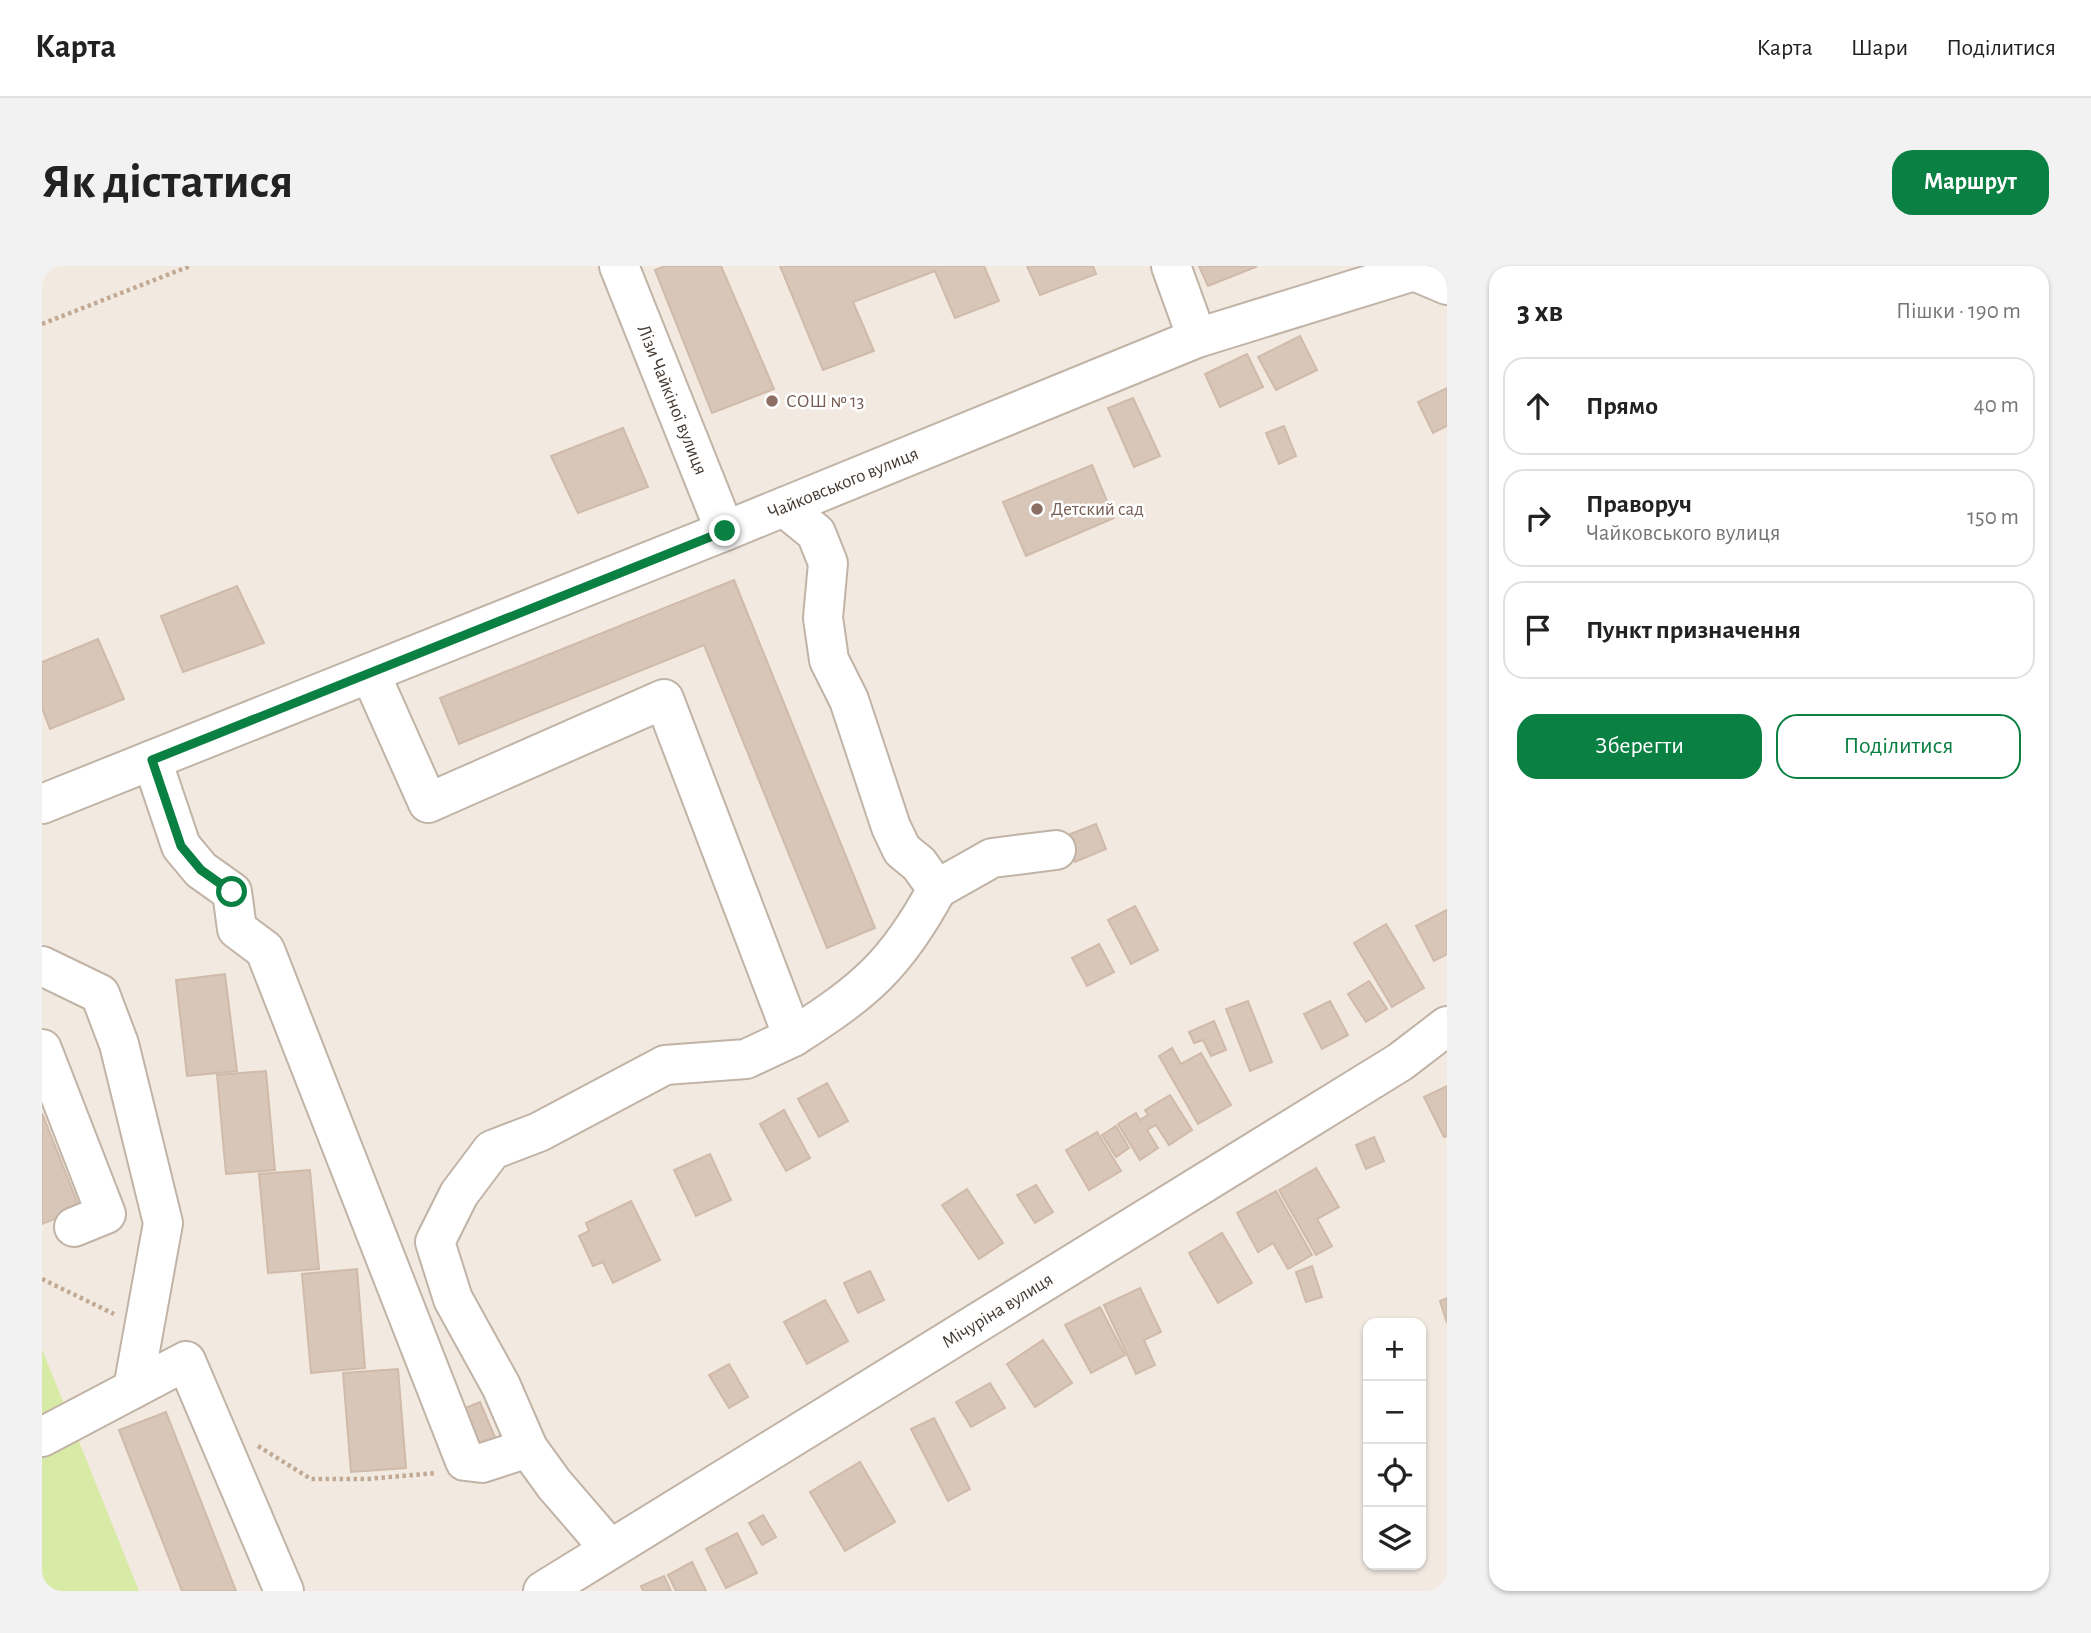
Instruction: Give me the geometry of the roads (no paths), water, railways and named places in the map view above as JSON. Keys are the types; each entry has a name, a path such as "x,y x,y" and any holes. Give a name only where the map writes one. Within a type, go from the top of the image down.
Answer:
{"street":[{"name":"Лізи Чайкіної вулиця","path":"619,266 725,531"},
{"path":"1171,266 1197,338"},
{"name":"Чайковського вулиця","path":"42,803 725,531 1197,338 1431,278"},
{"path":"784,507 816,533 828,563 822,618 830,660 849,700 891,827 902,850 919,864 937,889"},
{"path":"370,673 428,803 664,699 793,1037"},
{"path":"152,760 181,846 201,870 232,892 237,929 265,950 465,1461 482,1463 528,1448"},
{"path":"610,1549 554,1484 528,1448 501,1386 453,1299 435,1242 458,1194 492,1150 539,1132 665,1065 746,1059 793,1037 839,1007 881,973 913,933 937,889 992,858 1056,850"},
{"path":"42,966 100,994 119,1044 163,1223 133,1389"},
{"name":"Мічуріна вулиця","path":"543,1591 1400,1062 1447,1026"},
{"path":"42,1049 106,1214 74,1227"},
{"path":"42,1437 186,1361 284,1591"}],"place":[{"name":"СОШ № 13","path":"772,401"},
{"name":"Детский сад","path":"1037,509"}]}
